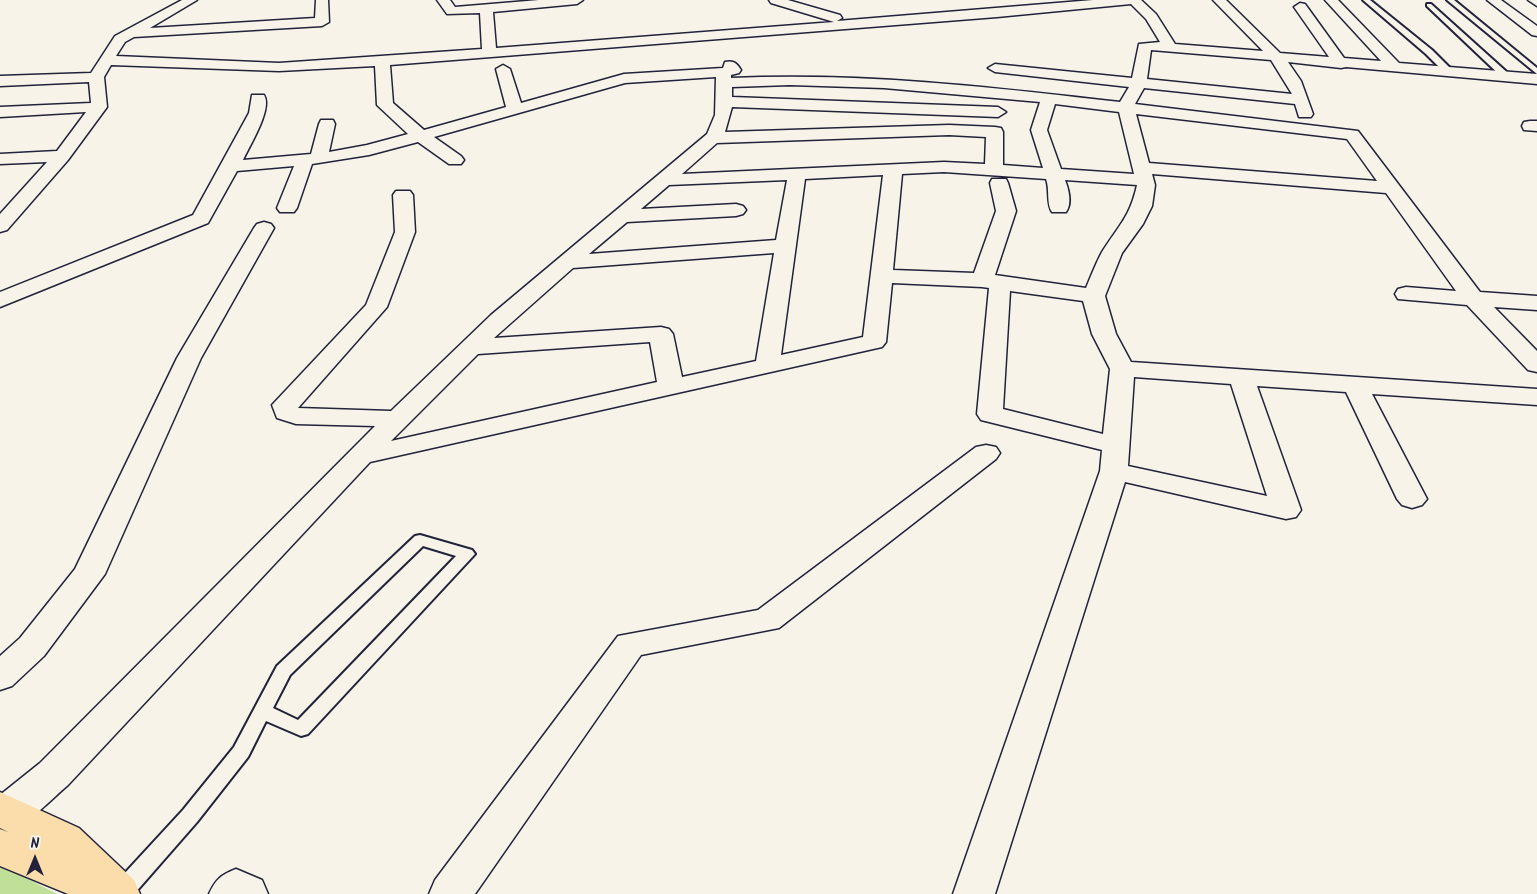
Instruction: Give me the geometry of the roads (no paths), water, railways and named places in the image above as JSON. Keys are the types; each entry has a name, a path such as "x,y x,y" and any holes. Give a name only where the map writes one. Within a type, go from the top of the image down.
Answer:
{"main road":[{"path":"2,823 36,863 119,894"}],"street":[{"path":"4,218 62,156 100,107 96,77 120,39 191,0"},
{"path":"129,33 322,22 322,0"},
{"path":"443,0 452,11 486,9 517,3 577,0"},
{"path":"775,0 835,18"},
{"path":"1005,0 1017,11"},
{"path":"105,60 279,67 382,61 699,37 1133,0 1151,17 1171,48"},
{"path":"1218,0 1277,57 1301,100 1308,130"},
{"path":"1331,0 1396,68"},
{"path":"1493,0 1537,32"},
{"path":"1300,7 1341,64"},
{"path":"486,9 489,52"},
{"path":"2,823 54,774 360,456 471,347 499,320 713,138 721,129 720,72 699,37"},
{"path":"974,894 1115,458 1122,369 1104,334 1094,296 1112,253 1133,224 1142,206 1146,185 1126,107 1140,82 1144,47 1537,78"},
{"path":"382,61 385,105 420,136 455,160"},
{"path":"995,68 1301,100"},
{"path":"503,69 515,109"},
{"path":"720,72 969,109 1020,114 1046,108"},
{"path":"231,166 312,159 369,150 624,79 720,72 790,80 884,83 1046,108 1126,107 1352,135 1473,298 1537,365"},
{"path":"0,81 96,77"},
{"path":"0,300 201,219 231,166 257,113 258,98"},
{"path":"0,112 100,107"},
{"path":"1046,108 1039,130 1058,189 1059,208"},
{"path":"287,208 312,159 327,124"},
{"path":"713,138 950,130 995,132 997,177 1006,211 991,281 990,414 1115,458 1286,510 1241,377"},
{"path":"0,159 62,156"},
{"path":"664,180 944,167 997,177 1054,174 1144,174 1392,188"},
{"path":"360,456 874,342 893,170"},
{"path":"767,366 797,174"},
{"path":"397,419 296,416 286,412 285,405 376,307 405,232 403,195"},
{"path":"621,216 736,210"},
{"path":"0,677 32,646 89,574 189,358 264,228"},
{"path":"566,262 786,246"},
{"path":"881,276 991,281 1094,296"},
{"path":"1406,294 1537,303"},
{"path":"471,347 661,334 671,387"},
{"path":"1122,369 1537,397"},
{"path":"1355,385 1412,499"},
{"path":"450,894 630,645 767,620 986,453"},
{"path":"230,894 236,888 247,894"}],"lane":[{"path":"1366,0 1429,52 1449,72"},
{"path":"1450,0 1537,72"},
{"path":"1429,5 1507,76"},
{"path":"119,894 190,816 241,752 262,711 284,671 420,540 467,554 302,729 262,711"}]}
